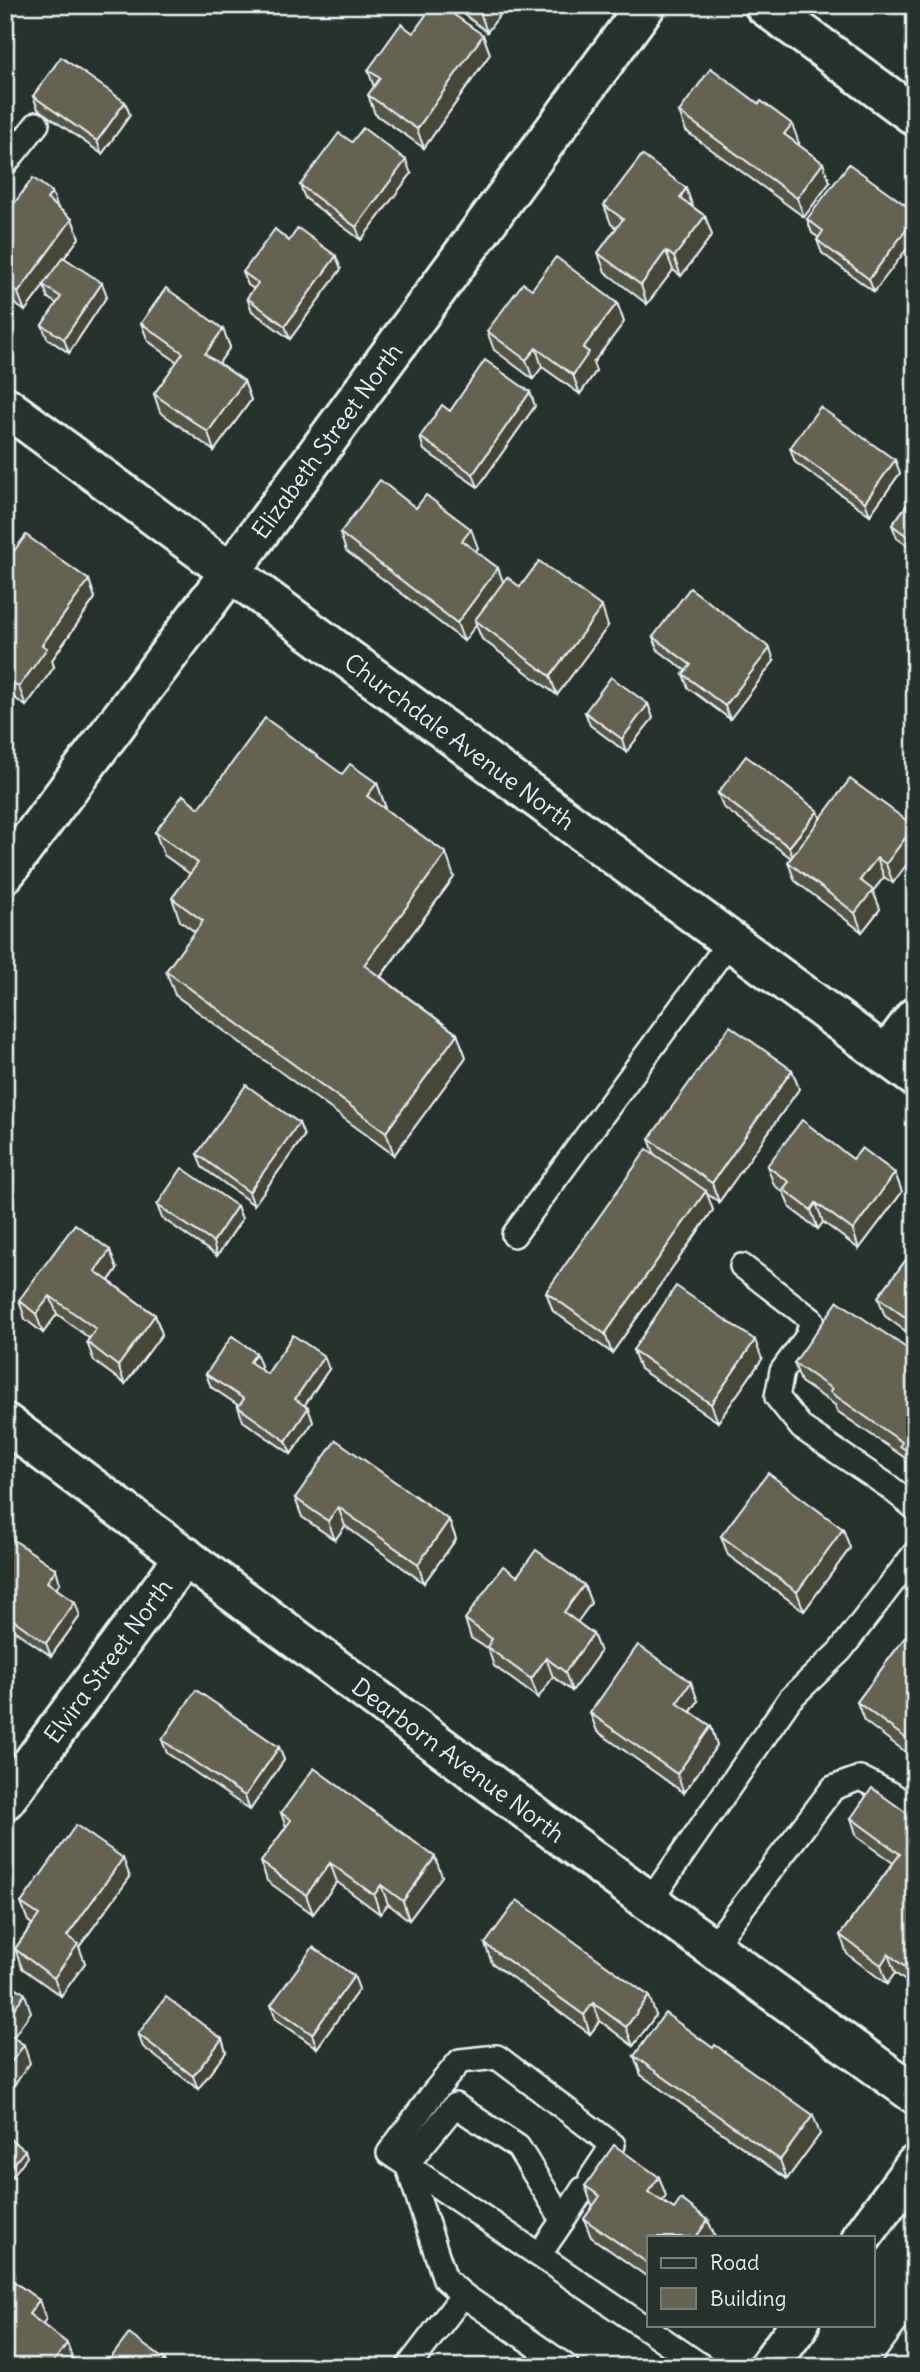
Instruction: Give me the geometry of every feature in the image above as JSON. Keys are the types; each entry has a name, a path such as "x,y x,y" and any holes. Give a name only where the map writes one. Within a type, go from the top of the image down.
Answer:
{"street":[{"path":"764,5 915,116"},
{"name":"Elizabeth Street North","path":"5,873 231,571 644,6"},
{"name":"Churchdale Avenue North","path":"5,406 900,1067"},
{"path":"900,1067 915,1017"},
{"name":"Dearborn Avenue North","path":"5,1423 712,1947 915,2094"},
{"name":"Elvira Street North","path":"5,1800 185,1556"},
{"path":"863,2236 915,2165"},
{"path":"772,2365 798,2326"}],"lane":[{"path":"5,164 37,124"},
{"path":"514,1235 730,941"},
{"path":"742,1266 812,1320 807,1337 782,1371 776,1397 802,1428 888,1486 915,1508"},
{"path":"650,1901 790,1699 840,1651 915,1553"},
{"path":"712,1947 832,1788 860,1778 893,1795 915,1811"},
{"path":"539,2255 613,2145 497,2057 460,2062 389,2153 703,2367"},
{"path":"407,2164 455,2105 518,2147 563,2220"},
{"path":"407,2164 445,2279 463,2295 567,2367"},
{"path":"408,2367 463,2295"},
{"path":"894,2367 915,2339"}],"building":[{"path":"433,5 440,5 483,35 417,129 368,95 380,78 368,70 401,24 413,33"},
{"path":"61,57 125,102 97,141 33,96"},
{"path":"711,68 759,104 761,101 792,124 784,134 823,163 797,198 679,112"},
{"path":"363,128 406,160 356,227 300,185 339,133 352,142"},
{"path":"642,155 686,188 680,198 705,216 674,257 666,251 641,285 598,253 623,219 604,205"},
{"path":"849,164 915,212 915,218 869,279 817,240 823,231 807,219"},
{"path":"33,178 52,192 47,199 72,219 18,293 5,283 5,199 13,205"},
{"path":"298,228 336,256 285,326 247,298 258,283 243,272 275,229 289,241"},
{"path":"63,257 102,283 64,339 42,325 61,297 43,285"},
{"path":"556,257 617,303 583,348 589,352 573,375 536,348 526,360 487,331 523,283 532,289"},
{"path":"166,288 223,329 205,354 244,381 208,432 154,394 183,353 141,323"},
{"path":"915,296 915,315 906,308"},
{"path":"485,360 530,392 473,474 420,437 442,405 450,411"},
{"path":"820,407 895,460 865,502 790,448"},
{"path":"380,480 416,508 426,495 471,529 462,541 498,568 457,623 340,533"},
{"path":"915,494 915,542 892,525"},
{"path":"26,535 89,580 42,645 47,648 19,687 5,677 5,589 11,581 5,577 5,563"},
{"path":"539,561 602,607 550,676 475,620 507,577 520,587"},
{"path":"690,588 770,648 725,706 683,674 691,665 653,637"},
{"path":"611,677 648,704 622,739 585,712"},
{"path":"265,718 342,774 350,764 377,783 367,796 446,853 364,965 457,1034 386,1132 166,971 203,921 172,898 198,863 155,832 183,795 199,808"},
{"path":"746,756 818,811 789,847 718,793"},
{"path":"850,779 914,826 886,864 877,858 860,880 873,890 855,913 788,862"},
{"path":"730,1026 792,1070 712,1183 649,1139"},
{"path":"246,1085 299,1123 249,1192 197,1154"},
{"path":"802,1120 853,1159 862,1148 895,1173 853,1230 816,1203 811,1210 783,1189 789,1182 767,1166"},
{"path":"647,1149 706,1191 605,1334 546,1292"},
{"path":"182,1168 237,1206 213,1242 157,1205"},
{"path":"75,1224 110,1250 95,1271 155,1315 118,1366 87,1342 96,1329 50,1296 36,1314 19,1300"},
{"path":"915,1248 915,1320 913,1323 878,1297"},
{"path":"676,1286 755,1340 711,1404 633,1350"},
{"path":"838,1301 915,1354 915,1456 900,1446 902,1442 830,1392 832,1389 794,1363"},
{"path":"293,1335 324,1356 295,1399 308,1408 286,1441 238,1407 244,1399 206,1374 232,1336 256,1353 250,1362 267,1374"},
{"path":"336,1440 449,1520 418,1564 338,1507 328,1521 295,1498"},
{"path":"768,1473 843,1529 797,1592 721,1536"},
{"path":"5,1534 56,1569 47,1582 75,1602 46,1643 5,1614"},
{"path":"536,1550 584,1585 564,1612 593,1634 565,1672 546,1658 531,1679 487,1647 492,1639 465,1619 503,1566 517,1576"},
{"path":"915,1624 915,1745 857,1702"},
{"path":"638,1645 691,1682 677,1703 711,1726 677,1774 590,1713"},
{"path":"196,1690 279,1747 245,1796 162,1740"},
{"path":"314,1768 435,1857 403,1901 381,1885 374,1895 330,1863 306,1895 261,1862 291,1820 281,1813"},
{"path":"872,1788 915,1819 915,1954 905,1967 888,1954 881,1965 840,1935 900,1854 851,1818"},
{"path":"76,1825 123,1858 67,1936 78,1944 54,1978 15,1949 39,1915 21,1903"},
{"path":"517,1900 649,1996 626,2027 593,2003 584,2015 485,1944"},
{"path":"313,1947 354,1976 312,2034 271,2005"},
{"path":"5,1979 25,1994 5,2020"},
{"path":"166,1997 222,2039 193,2076 138,2034"},
{"path":"665,2013 813,2115 780,2160 634,2056"},
{"path":"5,2031 24,2045 5,2070"},
{"path":"5,2135 25,2150 5,2175"},
{"path":"614,2145 659,2177 648,2192 674,2209 681,2199 708,2220 697,2236 647,2236 647,2263 584,2219 600,2196 585,2186"},
{"path":"5,2275 39,2300 29,2314 67,2343 50,2367 5,2367"},
{"path":"129,2334 165,2360 160,2367 104,2367"}]}
